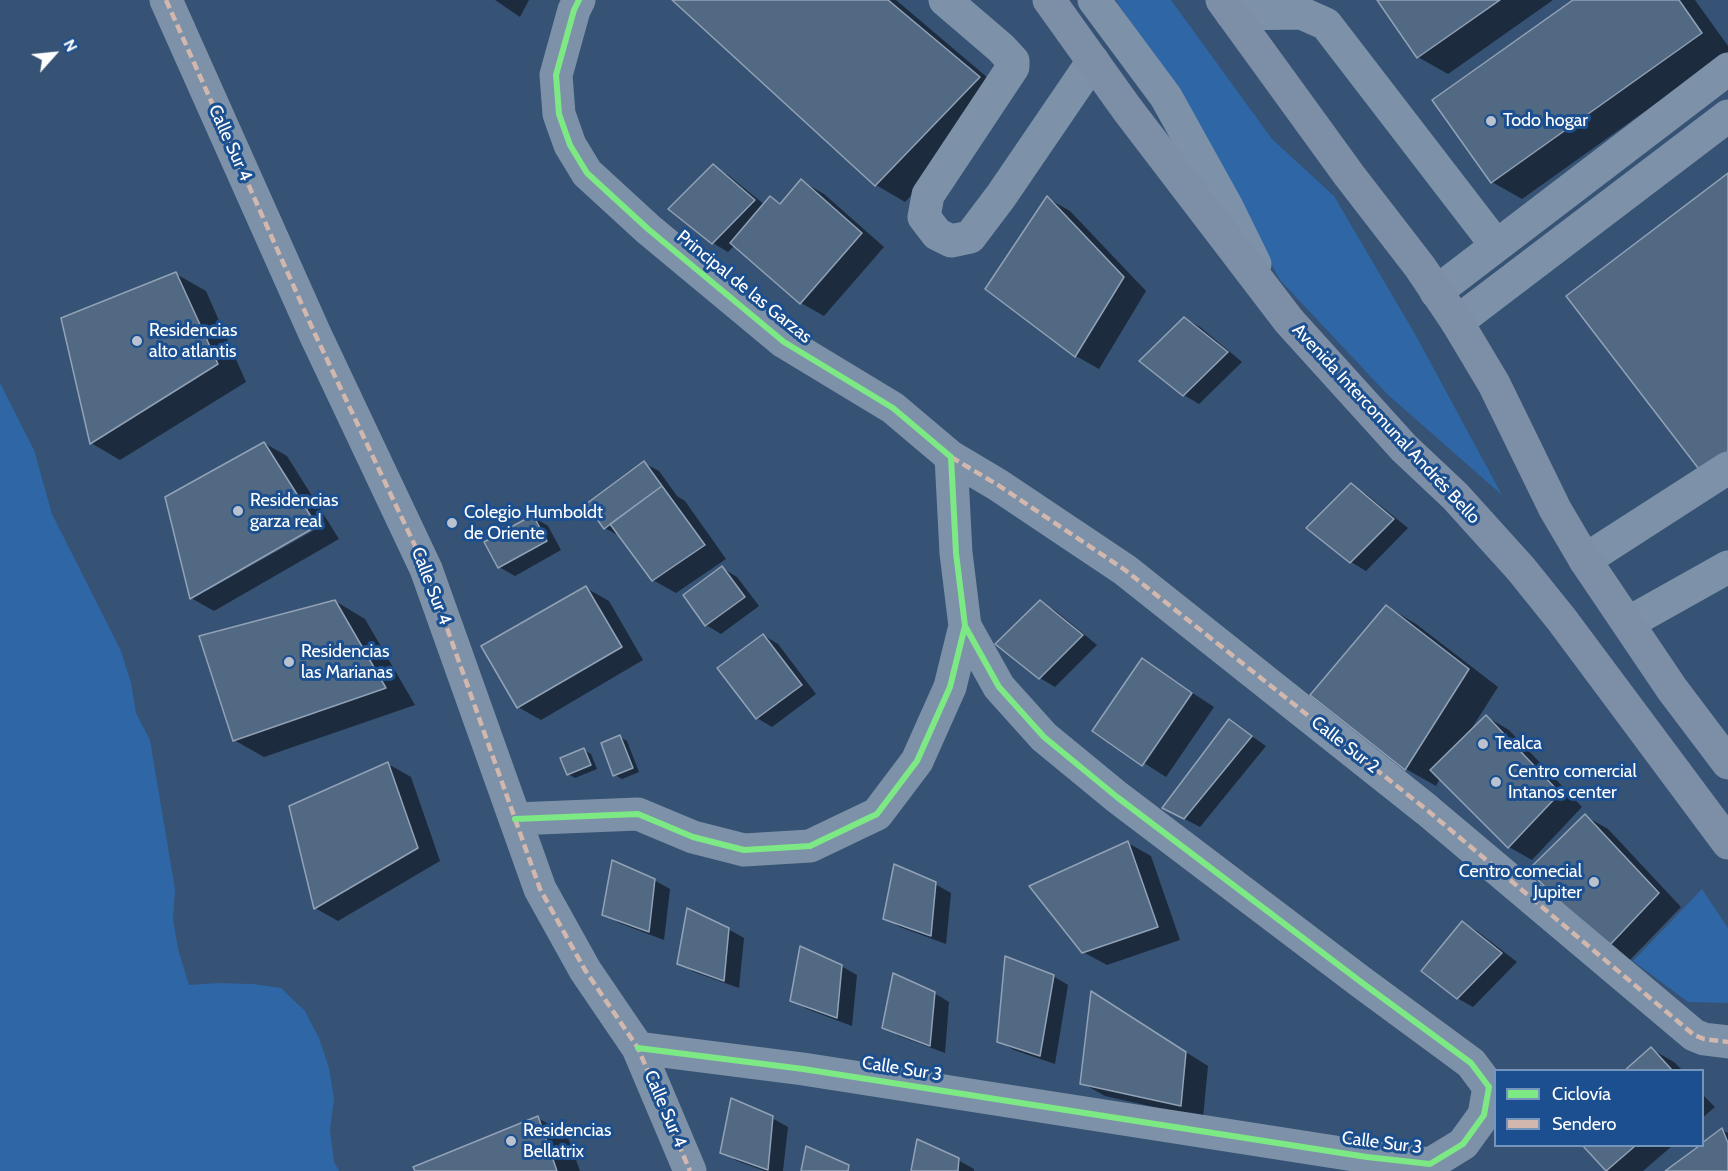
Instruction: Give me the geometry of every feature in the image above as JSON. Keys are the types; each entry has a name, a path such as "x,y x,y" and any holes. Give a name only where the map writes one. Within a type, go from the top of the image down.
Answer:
{"main road":[{"name":"Avenida Intercomunal Andrés Bello","path":"1050,0 1272,300 1404,448 1455,496 1521,569 1562,620 1728,843"},
{"path":"1227,7 1349,175 1420,267 1458,322 1494,384 1555,509 1585,560 1672,689 1728,763"}],"street":[{"name":"Calle Sur 4","path":"166,0 315,334 426,569 540,889 585,970 639,1048 690,1171"},
{"name":"Principal de las Garzas","path":"579,0 574,10 556,75 559,114 570,145 587,173 648,230 784,342 893,408 951,457"},
{"path":"945,0 1013,61 1011,72 928,195 924,217 937,234 951,241 970,237 1001,196 1093,61"},
{"path":"1094,0 1166,97 1227,207 1272,300"},
{"path":"1227,7 1301,13 1326,24 1496,244"},
{"path":"1436,292 1728,69"},
{"path":"1458,322 1728,116"},
{"path":"515,819 638,814 693,837 744,850 810,846 877,814 917,761 950,687 965,626 956,553 951,457"},
{"name":"Calle Sur 2","path":"951,457 998,485 1125,570 1427,810 1694,1035 1704,1039 1728,1042"},
{"path":"1585,560 1728,468"},
{"path":"1628,623 1728,567"},
{"name":"Calle Sur 3","path":"639,1048 803,1069 1366,1157 1430,1164 1463,1144 1484,1115 1489,1087 1472,1063 1126,804 1044,737 999,687 965,626"}],"shaded area":[{"path":"1116,0 1171,0 1272,139 1334,196 1415,334 1502,495 1387,394 1280,280 1196,125"},
{"path":"0,383 34,450 52,514 121,651 131,683 136,713 150,740 175,889 173,919 178,949 189,985 253,984 281,988 305,1011 319,1038 329,1068 334,1098 330,1130 334,1162 339,1171 0,1171"},
{"path":"1702,889 1728,928 1728,1003 1688,1002 1633,961"}],"building":[{"path":"672,0 888,0 980,77 875,186"},
{"path":"1377,0 1500,0 1417,58"},
{"path":"1573,0 1679,0 1702,33 1491,183 1432,100"},
{"path":"713,164 755,200 712,244 668,209"},
{"path":"1728,173 1728,457 1705,477 1566,296"},
{"path":"801,179 862,233 800,304 730,243 770,196 780,204"},
{"path":"1047,196 1124,277 1075,357 985,289"},
{"name":"Residencias alto atlantis","path":"176,272 218,364 90,444 61,318"},
{"path":"1184,317 1228,352 1183,396 1139,361"},
{"name":"Residencias garza real","path":"264,442 317,526 190,599 165,497"},
{"path":"644,461 662,486 604,529 586,504"},
{"path":"1351,483 1394,519 1350,563 1306,528"},
{"path":"662,486 705,545 652,581 610,524"},
{"path":"533,515 547,541 498,568 484,542"},
{"path":"722,566 745,597 705,626 683,595"},
{"path":"586,586 622,647 517,708 481,646"},
{"name":"Residencias las Marianas","path":"335,600 386,688 233,741 199,636"},
{"path":"1040,600 1083,635 1039,679 995,644"},
{"path":"1386,605 1469,669 1405,770 1310,695"},
{"path":"763,634 802,685 756,719 717,668"},
{"path":"1142,658 1192,693 1142,766 1092,731"},
{"name":"Centro comercial Intanos center","path":"1486,715 1560,793 1508,848 1430,770"},
{"path":"1229,719 1252,736 1184,819 1162,808"},
{"path":"620,735 633,768 613,776 601,743"},
{"path":"584,748 591,765 567,775 560,758"},
{"path":"388,762 418,848 314,909 289,806"},
{"name":"Centro comecial Jupiter","path":"1585,814 1659,893 1607,948 1528,870"},
{"path":"1128,841 1158,927 1082,953 1029,886"},
{"path":"612,860 655,879 649,932 602,915"},
{"path":"894,864 936,882 931,936 883,919"},
{"path":"687,908 729,928 724,981 677,964"},
{"path":"1462,921 1502,953 1457,999 1421,971"},
{"path":"800,946 842,965 837,1018 790,1001"},
{"path":"1005,956 1054,975 1040,1056 997,1042"},
{"path":"893,973 935,992 930,1046 882,1028"},
{"path":"1091,991 1186,1052 1181,1106 1080,1084"},
{"path":"1651,1047 1671,1069 1626,1069"},
{"path":"731,1098 773,1116 768,1170 720,1153"},
{"name":"Residencias Bellatrix","path":"538,1116 557,1171 415,1171 413,1167"},
{"path":"1722,1128 1728,1143 1728,1171 1665,1171 1698,1147 1704,1147 1704,1142"},
{"path":"917,1139 959,1158 958,1171 911,1171"},
{"path":"806,1146 849,1165 848,1171 801,1171"},
{"path":"1584,1147 1634,1147 1606,1171"}],"marked path":[{"path":"166,0 315,334 426,569 540,889 585,970 638,1048 690,1171"},
{"path":"951,457 998,485 1125,570 1427,810 1694,1035 1704,1039 1728,1042"}],"cycle path":[{"path":"515,819 638,814 693,837 744,850 810,846 877,814 917,761 950,687 965,626 956,553 951,457 893,408 784,342 648,229 587,173 570,145 559,114 556,75 574,10 579,0"},
{"path":"638,1048 803,1069 1367,1157 1430,1164 1463,1144 1484,1115 1489,1087 1471,1063 1117,797 1044,737 999,687 965,626"}],"place":[{"name":"Todo hogar","path":"1491,121"},
{"name":"Residencias alto atlantis","path":"137,341"},
{"name":"Residencias garza real","path":"238,511"},
{"name":"Colegio Humboldt de Oriente","path":"452,523"},
{"name":"Residencias las Marianas","path":"289,662"},
{"name":"Tealca","path":"1483,744"},
{"name":"Centro comercial Intanos center","path":"1496,782"},
{"name":"Centro comecial Jupiter","path":"1594,882"},
{"name":"Residencias Bellatrix","path":"511,1141"}]}
